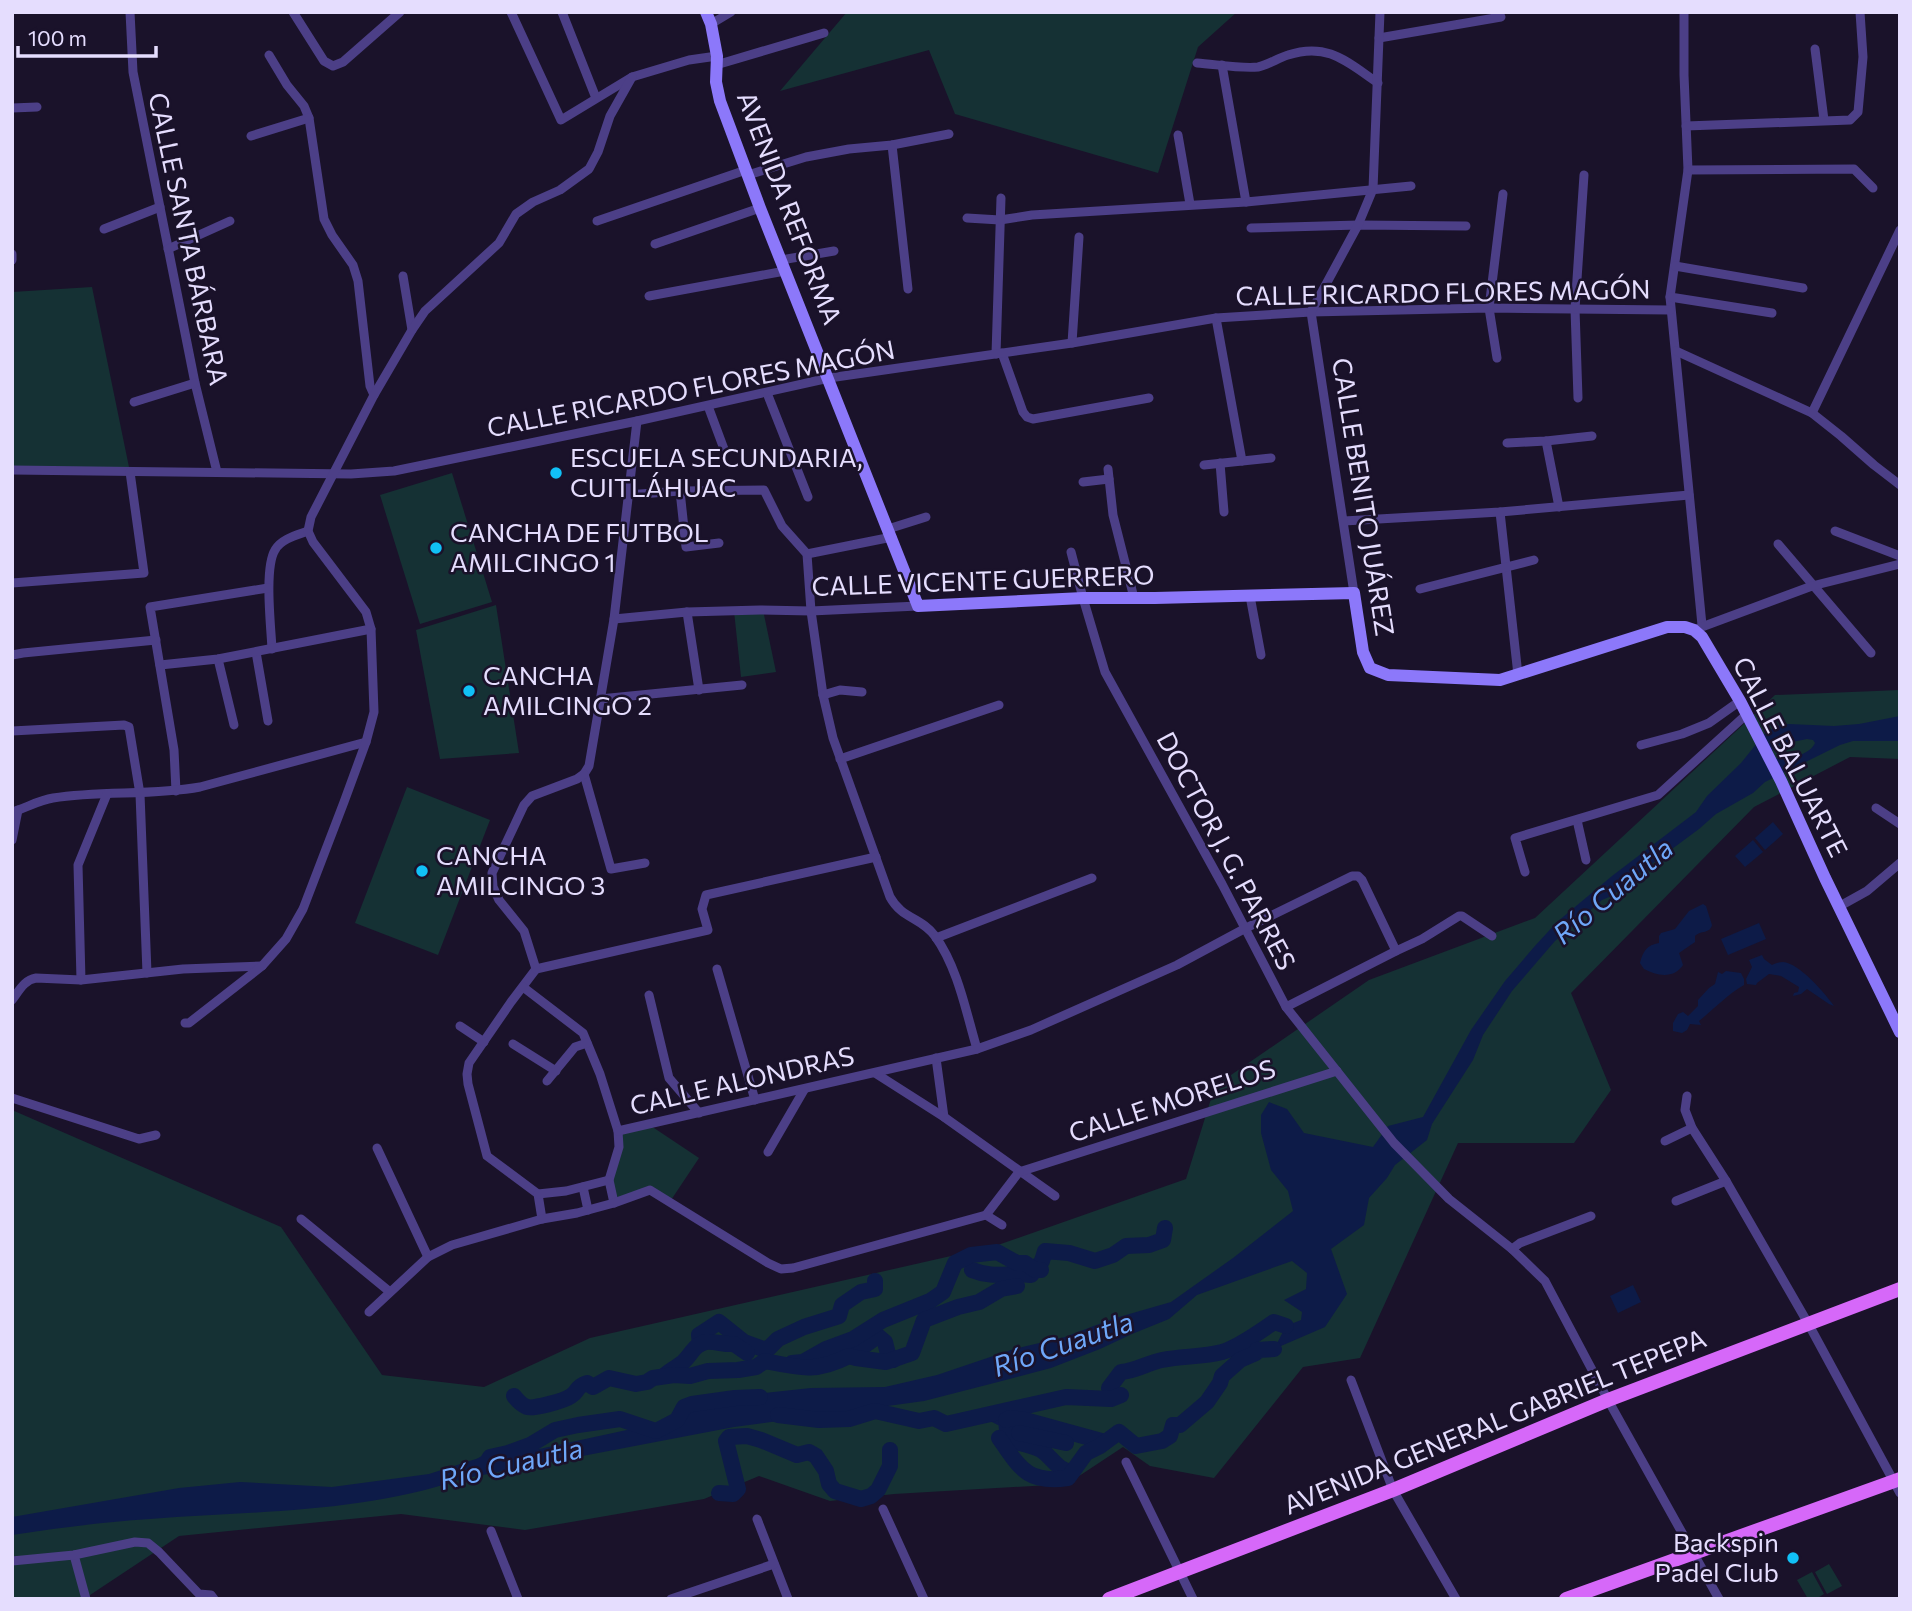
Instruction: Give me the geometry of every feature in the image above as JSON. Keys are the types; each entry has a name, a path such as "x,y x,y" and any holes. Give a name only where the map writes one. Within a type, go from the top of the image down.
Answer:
{"main road":[{"name":"AVENIDA GENERAL GABRIEL TEPEPA","path":"1109,1599 1393,1490 1608,1400 1900,1289"},
{"path":"1566,1599 1693,1552 1898,1485"}],"street":[{"name":"CALLE SANTA BÁRBARA","path":"130,12 132,72 195,383 217,472"},
{"path":"293,12 324,61 333,66 342,62 400,12"},
{"path":"511,12 561,120 632,77 689,60 716,61 824,33"},
{"path":"562,12 596,98"},
{"path":"709,18 731,12"},
{"path":"1311,312 1358,225 1373,188 1380,12"},
{"path":"1684,12 1688,170 1670,310 1689,495 1698,628 1812,586 1900,564"},
{"path":"1686,126 1850,120 1858,112 1863,57 1860,12"},
{"path":"1379,38 1501,17"},
{"name":"AVENIDA REFORMA","path":"709,18 720,101 918,606"},
{"path":"1815,49 1824,120"},
{"path":"1197,63 1258,67 1290,54 1309,50 1327,52 1351,64 1378,83"},
{"path":"269,55 286,85 304,106 309,118 324,219 353,265 358,281 370,386 374,395"},
{"path":"1222,65 1246,202"},
{"path":"185,1023 189,1023 262,966 286,939 303,909 366,742 374,712 371,629 366,612 313,542 308,531 311,517 374,395 425,311 499,243 516,214 533,202 560,190 589,169 598,152 610,116 632,77"},
{"path":"12,108 37,107"},
{"path":"251,136 309,118"},
{"path":"597,221 806,157 949,134"},
{"path":"1178,135 1190,204"},
{"path":"892,145 908,289"},
{"path":"1688,170 1854,169 1873,188"},
{"path":"1578,398 1575,309 1584,174"},
{"path":"967,218 1000,220 1032,215 1246,202 1411,186"},
{"path":"1497,358 1489,308 1503,194"},
{"path":"1001,198 999,354 1023,412 1033,419 1149,398"},
{"path":"104,229 160,207"},
{"path":"655,244 760,208"},
{"path":"168,249 230,221"},
{"path":"1251,228 1466,226"},
{"path":"1812,413 1897,244 1900,230"},
{"path":"1072,343 1079,237"},
{"path":"649,296 783,266 834,251"},
{"path":"12,254 12,260"},
{"path":"1675,266 1803,288"},
{"path":"403,276 412,330"},
{"path":"1670,297 1772,313"},
{"name":"CALLE RICARDO FLORES MAGÓN","path":"12,470 335,473 394,471 829,378 1072,343 1216,318 1311,312 1489,308 1670,310"},
{"name":"CALLE BENITO JUÁREZ","path":"1311,312 1354,593 1366,660 1370,668 1388,676 1500,680 1667,627 1698,628"},
{"path":"1216,318 1242,461"},
{"path":"1676,351 1812,413 1900,485"},
{"path":"134,402 195,383"},
{"path":"768,393 808,497"},
{"path":"708,406 724,449"},
{"path":"537,969 524,931 499,900 493,887 492,873 524,805 532,796 577,779 589,766 614,619 637,421"},
{"path":"1507,443 1592,436"},
{"path":"1546,441 1559,507"},
{"path":"1204,465 1271,458"},
{"path":"1220,463 1224,512"},
{"path":"12,583 144,573 130,472"},
{"path":"1083,482 1109,474 1113,515 1134,598"},
{"path":"627,495 764,489 782,526 807,554 811,611 823,695 840,759 890,897 895,907 927,926 936,937 953,968 977,1049"},
{"path":"680,491 686,547 719,542"},
{"path":"1344,521 1500,512 1689,495"},
{"path":"1500,512 1518,676"},
{"path":"807,554 890,533 926,517"},
{"path":"272,649 268,589 272,557 275,548 283,541 308,531"},
{"path":"1835,531 1900,556"},
{"path":"1778,544 1871,653"},
{"name":"DOCTOR J. G. PARRES","path":"1071,552 1105,672 1222,884 1286,1007 1394,1143 1449,1199 1512,1249 1545,1281 1718,1599"},
{"path":"1420,589 1534,560"},
{"path":"176,791 174,750 150,607 268,589"},
{"name":"CALLE VICENTE GUERRERO","path":"614,619 687,612 811,611 1083,598 1354,593"},
{"path":"1251,596 1261,655"},
{"path":"687,612 699,690"},
{"name":"CALLE BALUARTE","path":"1698,628 1782,780 1825,878 1900,1032"},
{"path":"160,665 218,659 371,629"},
{"path":"12,656 156,640"},
{"path":"256,652 268,721"},
{"path":"218,659 234,725"},
{"path":"600,699 742,685"},
{"path":"823,695 840,690 862,692"},
{"path":"1641,745 1682,734 1709,723 1740,701"},
{"path":"840,759 999,705"},
{"path":"1525,872 1515,838 1658,795 1747,714"},
{"path":"12,731 129,727 140,793 147,973"},
{"path":"12,840 15,811 49,798 176,791 366,742"},
{"path":"584,774 611,869 645,863"},
{"path":"81,979 78,865 107,794"},
{"path":"1876,808 1900,824"},
{"path":"1577,820 1586,860"},
{"path":"609,1180 566,1191 538,1194 487,1156 472,1101 467,1073 469,1063 537,969 708,930 702,909 706,895 876,857"},
{"path":"1840,906 1867,891 1900,863"},
{"name":"CALLE ALONDRAS","path":"618,1131 977,1049 1031,1030 1177,965 1352,876 1358,876 1362,880 1396,951"},
{"path":"936,937 1092,878"},
{"path":"1286,1007 1422,939 1459,916 1492,936"},
{"path":"12,1000 29,979 81,979 183,969 262,966"},
{"path":"717,969 755,1100"},
{"path":"523,987 583,1033 587,1042 618,1131 619,1147 609,1180 614,1203"},
{"path":"649,995 669,1078 699,1112"},
{"path":"460,1026 484,1042"},
{"path":"547,1082 575,1048 587,1042"},
{"path":"513,1044 556,1071"},
{"path":"936,1058 944,1117"},
{"name":"CALLE MORELOS","path":"1019,1172 1337,1071"},
{"name":"CALLE ALONDRAS","path":"875,1073 944,1117 1055,1196"},
{"path":"768,1152 804,1090"},
{"path":"1686,1096 1685,1110 1692,1128 1726,1181 1898,1485"},
{"path":"12,1098 139,1139 156,1135"},
{"path":"1665,1141 1692,1128"},
{"path":"377,1148 428,1257"},
{"path":"369,1312 428,1257 452,1245 542,1219 614,1203 650,1191 781,1269 986,1215 1019,1172"},
{"path":"1676,1201 1726,1181"},
{"path":"583,1187 588,1210"},
{"path":"538,1194 542,1219"},
{"path":"986,1215 1002,1225"},
{"path":"1512,1249 1520,1243 1591,1216"},
{"path":"301,1219 390,1292"},
{"path":"1351,1380 1393,1490 1456,1599"},
{"path":"1126,1462 1193,1599"},
{"path":"883,1509 924,1599"},
{"path":"757,1519 788,1599"},
{"path":"491,1531 518,1599"},
{"path":"12,1561 74,1555 135,1542 148,1543 197,1596 211,1595 214,1599"},
{"path":"74,1555 86,1599"},
{"path":"671,1599 774,1564"}],"green space":[{"path":"847,12 1237,12 1198,47 1158,173 955,114 929,50 780,91"},
{"path":"92,287 130,472 12,470 12,292"},
{"name":"CANCHA DE FUTBOL AMILCINGO 1","path":"452,473 492,602 420,624 380,495"},
{"name":"CANCHA AMILCINGO 2","path":"496,605 519,753 440,759 416,630"},
{"path":"763,610 776,672 741,677 734,611"},
{"path":"1900,690 1900,759 1850,757 1754,807 1571,993 1611,1090 1574,1143 1458,1143 1360,1358 1303,1367 1214,1478 1150,1466 1123,1447 1067,1484 894,1494 830,1501 759,1476 704,1499 525,1530 401,1514 179,1536 84,1599 12,1599 12,1110 281,1227 382,1375 484,1387 590,1338 995,1246 1186,1179 1215,1086 1369,980 1535,918 1775,695"},
{"name":"CANCHA AMILCINGO 3","path":"407,787 490,820 438,955 355,923"},
{"path":"648,1124 699,1158 669,1203 649,1191 614,1203 609,1180 618,1131"},
{"path":"1829,1564 1842,1586 1827,1594 1815,1572"},
{"path":"1812,1572 1824,1594 1816,1599 1808,1599 1797,1580"}],"water":[{"name":"Río Cuautla","path":"1900,716 1900,741 1853,741 1765,782 1753,793 1716,814 1614,895 1602,900 1555,941 1512,991 1483,1035 1473,1060 1432,1124 1427,1140 1395,1165 1369,1198 1364,1225 1331,1249 1347,1294 1325,1327 1274,1349 1286,1326 1301,1320 1302,1312 1284,1300 1306,1289 1307,1273 1292,1261 1197,1295 1169,1319 1051,1368 924,1401 734,1427 347,1504 116,1522 12,1535 12,1517 179,1488 240,1482 332,1487 429,1474 479,1458 530,1451 659,1423 745,1395 811,1388 885,1387 937,1375 1014,1349 1065,1337 1112,1319 1171,1302 1293,1211 1288,1191 1271,1170 1261,1133 1261,1115 1269,1102 1287,1109 1304,1133 1373,1147 1388,1126 1423,1117 1471,1030 1505,981 1534,947 1557,922 1612,876 1696,812 1707,796 1741,763 1766,732 1789,724 1859,724","holes":["1813,740 1815,743 1803,754 1774,758 1772,751 1778,745"]},
{"path":"1773,822 1783,834 1765,850 1755,838"},
{"path":"1753,840 1763,852 1745,867 1735,856"},
{"path":"1703,904 1712,925 1709,930 1695,936 1695,942 1679,953 1683,965 1675,973 1665,975 1644,969 1640,963 1646,949 1659,943 1661,933 1675,929 1689,911"},
{"path":"1759,923 1766,939 1728,955 1721,939"},
{"path":"1762,955 1772,965 1783,962 1796,967 1834,1006 1807,989 1793,996 1799,987 1781,976 1769,974 1756,985 1747,984 1746,979 1752,967 1749,960"},
{"path":"1726,971 1741,973 1744,985 1699,1021 1701,1025 1690,1024 1682,1033 1673,1031 1673,1023 1678,1014 1683,1012 1688,1016 1698,1006 1698,1000 1715,984 1718,972 1722,974"},
{"path":"1633,1285 1641,1302 1618,1313 1610,1296"}],"waterway":[{"path":"972,1270 995,1275 1031,1275 1042,1261 1045,1251 1069,1253 1095,1261 1113,1255 1126,1246 1149,1245 1163,1240 1165,1228"},
{"path":"792,1363 803,1362 826,1349 853,1339 883,1320 930,1301 943,1292 955,1263 971,1255 997,1252 1017,1263 1025,1263 1035,1270 1041,1270"},
{"path":"700,1344 699,1335 719,1322 744,1342 763,1349 769,1348 778,1339 804,1327 839,1316 842,1305 861,1292 875,1289 875,1281"},
{"path":"514,1396 527,1407 542,1406 567,1398 587,1383 593,1387 609,1378 636,1384 674,1375 690,1376 708,1371 756,1367 765,1361 798,1367 817,1367 849,1356 886,1362 912,1353 924,1320 979,1302 1001,1289 1017,1286"},
{"path":"1109,1388 1121,1372 1162,1360 1222,1352 1242,1343 1274,1322 1286,1326"},
{"path":"843,1356 854,1353 878,1336 885,1342 888,1354 893,1360"},
{"path":"664,1376 706,1342 734,1344 747,1353"},
{"path":"999,1438 1019,1465 1034,1476 1068,1478 1086,1453 1119,1432 1136,1446 1162,1441 1170,1436 1173,1425 1180,1425 1207,1402 1222,1376 1240,1360 1257,1350 1274,1349"},
{"path":"778,1415 819,1420 849,1419 875,1411 919,1421 934,1418 946,1424 1066,1397 1111,1399 1121,1395"},
{"name":"Río Cuautla","path":"482,1465 490,1457 530,1445 555,1430 620,1419 656,1431 677,1420 684,1407 692,1404 760,1397"},
{"path":"994,1414 1006,1420 1008,1440 1041,1450 1059,1466 1072,1472"},
{"path":"1006,1420 1025,1420 1105,1442"},
{"path":"1019,1433 1066,1443"},
{"path":"719,1493 733,1494 738,1489 726,1441 729,1437 747,1436 797,1455 809,1452 816,1456 835,1491 861,1499 878,1490 890,1466 890,1450"}],"place":[{"name":"ESCUELA SECUNDARIA, CUITLÁHUAC","path":"556,473"},
{"name":"CANCHA DE FUTBOL AMILCINGO 1","path":"436,548"},
{"name":"CANCHA AMILCINGO 2","path":"469,691"},
{"name":"CANCHA AMILCINGO 3","path":"422,871"},
{"name":"Backspin Padel Club","path":"1793,1558"}]}
